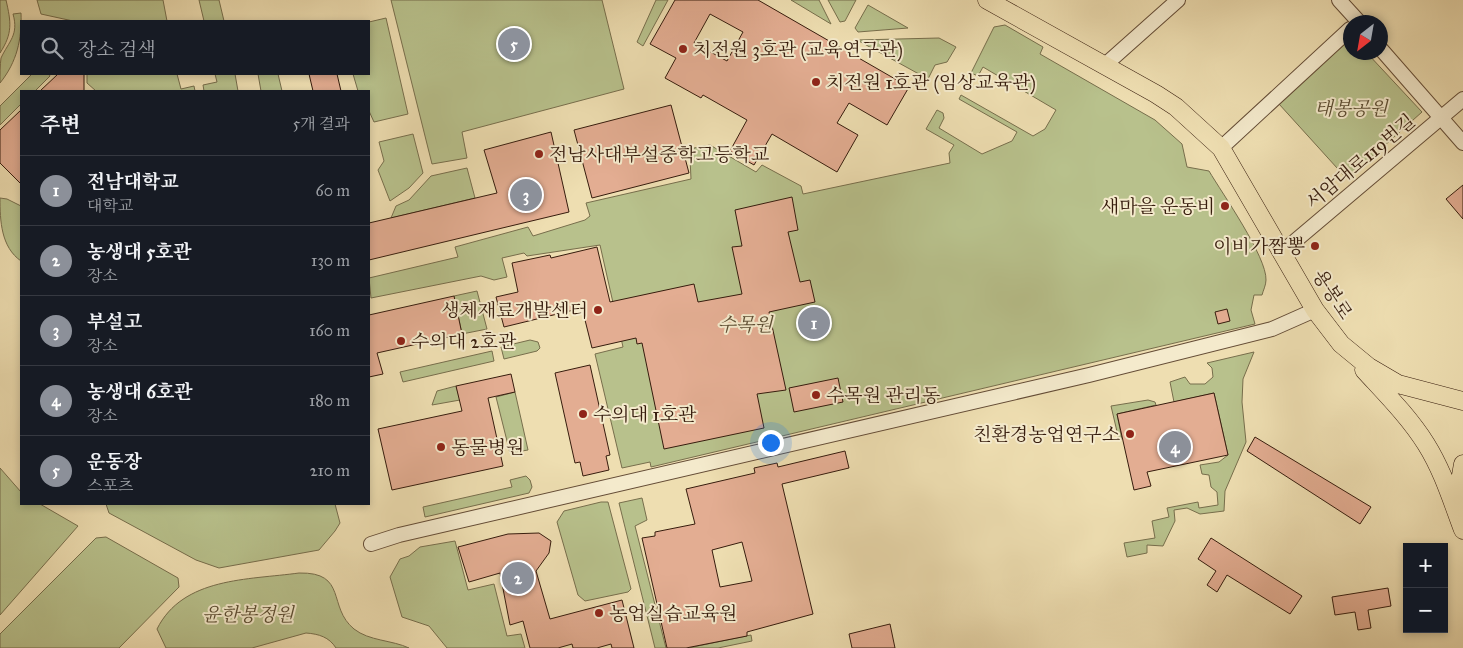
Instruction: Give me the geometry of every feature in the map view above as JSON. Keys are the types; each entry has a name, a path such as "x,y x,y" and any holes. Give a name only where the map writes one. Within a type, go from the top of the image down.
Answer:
{"main road":[{"name":"용봉로","path":"989,1 1105,65 1176,108 1221,148 1315,310 1340,344 1369,367 1398,384 1463,400"},
{"path":"1340,344 1405,416 1427,445 1443,476 1463,535"},
{"path":"1462,530 1460,481 1463,464"}],"street":[{"path":"1105,65 1178,0"},
{"path":"1339,0 1352,15"},
{"path":"1221,148 1343,35"},
{"path":"1388,57 1463,143"},
{"name":"서암대로119번길","path":"1282,252 1463,99"},
{"path":"371,544 399,535 592,489 1089,375 1272,329 1315,310"}],"green space":[{"path":"0,0 6,0 10,27 7,39 0,53"},
{"path":"37,0 163,0 167,20 68,20 41,14"},
{"path":"199,0 219,0 224,20 204,20"},
{"path":"391,0 602,0 624,89 462,132 467,158 432,164"},
{"path":"656,0 668,0 643,46 637,42"},
{"path":"791,0 819,0 831,24"},
{"path":"828,0 856,0 845,21 840,22"},
{"path":"868,5 908,28 858,32 855,28"},
{"path":"21,13 20,36 11,67 0,83 1,58 14,33 15,21 13,14"},
{"path":"386,18 408,114 374,122 370,113 370,90 358,90 353,75 370,75 370,22"},
{"name":"수목원","path":"1005,25 1043,47 1040,54 1155,120 1182,144 1187,167 1209,171 1252,241 1264,270 1266,280 1262,295 1254,295 1251,310 1255,324 651,467 650,462 622,468 595,354 623,347 600,245 527,256 524,253 502,258 507,277 494,280 481,276 371,298 370,278 458,257 455,247 528,227 533,236 585,220 590,216 586,203 691,179 690,158 694,148 710,145 756,172 762,165 801,186 803,194 950,163 949,153 954,145 926,129 937,110 943,113 944,118 939,128 982,154 1012,141 1017,132 959,99 961,95 1033,136 1045,129 1056,110 983,67 978,76 971,73 994,27"},
{"path":"939,38 956,47 947,62 935,65 928,79 857,40"},
{"name":"태봉공원","path":"1343,45 1343,60 1374,60 1422,112 1347,179 1279,104"},
{"path":"31,75 50,75 36,90 20,90 20,105 0,125 0,106"},
{"path":"87,75 177,75 181,89 194,86 195,90 95,90 87,83"},
{"path":"215,75 235,75 238,90 204,90 203,85 217,82"},
{"path":"258,75 278,75 282,90 261,90"},
{"path":"413,134 423,173 409,188 390,201 378,170 384,161 379,142"},
{"path":"467,168 475,198 391,218 396,206 409,200 431,176"},
{"path":"0,198 7,199 20,206 20,260 9,248 3,233 0,216"},
{"path":"477,291 487,329 462,334 454,296"},
{"path":"530,340 538,342 540,348 537,351 504,359 501,347"},
{"path":"492,351 494,361 403,382 400,372"},
{"path":"1254,352 1243,379 1242,402 1246,442 1225,491 1224,511 1200,514 1187,508 1174,510 1175,521 1163,546 1147,545 1147,553 1127,557 1124,543 1155,538 1152,521 1169,517 1167,508 1198,502 1199,508 1218,505 1217,492 1211,487 1209,475 1202,474 1200,465 1219,462 1228,455 1214,393 1174,402 1170,382 1185,377 1190,384 1205,384 1213,377 1212,368 1207,363"},
{"path":"456,386 460,400 432,405 437,391"},
{"path":"515,392 528,450 510,453 496,397"},
{"path":"1148,400 1155,402 1156,405 1117,414 1122,439 1119,440 1111,406"},
{"path":"0,468 20,491 20,505 42,505 78,526 0,615"},
{"path":"526,476 530,480 532,487 529,493 425,517 423,507 512,487 510,480"},
{"path":"642,498 647,520 635,526 666,648 655,648 619,503"},
{"path":"608,502 631,589 628,592 585,601 578,595 557,522 564,511"},
{"path":"106,505 335,505 340,523 319,550 219,568 196,560 109,513"},
{"path":"106,537 178,578 179,587 119,648 0,648 0,634 96,538"},
{"path":"455,541 468,590 494,584 507,636 521,634 525,648 447,648 429,626 402,617 390,577 400,559 409,556 420,547"},
{"name":"윤한봉정원","path":"299,573 314,574 324,578 331,584 341,611 354,629 367,636 409,648 336,648 323,637 306,633 252,648 166,648 157,629 168,612 183,599 200,590 219,584"},
{"path":"751,635 752,641 718,648 688,648"}],"building":[{"name":"치전원 1호관 (임상교육관)","path":"675,0 758,0 909,87 887,125 849,103 837,123 858,135 837,172 772,134 754,165 730,151 747,120 703,95 701,98 665,78 676,58 650,44","holes":["710,14 743,32 727,61 694,43"]},
{"path":"57,75 84,75 84,90 41,90"},
{"path":"309,75 337,75 341,90 313,90"},
{"path":"671,105 689,173 592,198 574,130"},
{"path":"20,111 20,183 0,163 0,130"},
{"path":"551,132 569,212 370,260 370,223 497,193 484,150"},
{"path":"1463,185 1463,219 1446,199"},
{"path":"792,197 798,230 788,232 800,282 810,280 815,302 769,312 786,390 757,394 764,428 664,449 642,343 637,344 636,338 592,348 582,308 504,327 496,297 518,292 512,263 550,255 551,258 597,247 610,302 694,284 698,302 742,294 732,247 742,246 735,210"},
{"name":"수의대 2호관","path":"454,296 462,334 377,353 383,374 370,377 370,315"},
{"path":"1227,309 1230,321 1218,324 1215,312"},
{"name":"수의대 1호관","path":"590,365 610,455 606,456 609,470 583,476 580,462 575,463 555,373"},
{"name":"동물병원","path":"511,374 515,392 488,398 503,466 392,490 378,429 462,411 456,386"},
{"name":"수목원 관리동","path":"838,378 843,402 794,412 789,388"},
{"path":"1214,393 1228,455 1147,472 1151,486 1134,490 1117,414"},
{"path":"1255,437 1371,507 1360,524 1247,451"},
{"path":"845,451 849,468 782,484 813,614 747,632 747,636 686,648 667,648 642,538 655,536 655,532 695,524 686,489 755,473 754,468 777,463 778,467","holes":["742,542 752,581 720,587 712,550"]},
{"path":"539,533 551,541 549,553 536,571 550,619 622,600 634,648 612,648 611,644 597,648 573,648 572,644 558,648 530,648 523,621 510,625 500,573 469,582 458,547 508,534"},
{"path":"1211,538 1302,596 1290,614 1227,575 1217,592 1207,585 1216,571 1198,559"},
{"path":"1388,588 1391,606 1368,610 1371,628 1358,630 1355,612 1335,615 1332,597"},
{"path":"890,624 895,648 852,648 849,634"}],"place":[{"name":"운동장","path":"514,44"},
{"name":"치전원 3호관 (교육연구관)","path":"683,49"},
{"name":"치전원 1호관 (임상교육관)","path":"816,82"},
{"name":"전남사대부설중학고등학교","path":"539,154"},
{"name":"부설고","path":"526,195"},
{"name":"새마을 운동비","path":"1225,206"},
{"name":"이비가짬뽕","path":"1315,246"},
{"name":"생체재료개발센터","path":"598,310"},
{"name":"전남대학교","path":"814,323"},
{"name":"수의대 2호관","path":"401,341"},
{"name":"수목원 관리동","path":"816,395"},
{"name":"수의대 1호관","path":"583,414"},
{"name":"친환경농업연구소","path":"1130,434"},
{"name":"동물병원","path":"441,447"},
{"name":"농생대 6호관","path":"1175,447"},
{"name":"농생대 5호관","path":"518,578"},
{"name":"농업실습교육원","path":"599,613"}]}
